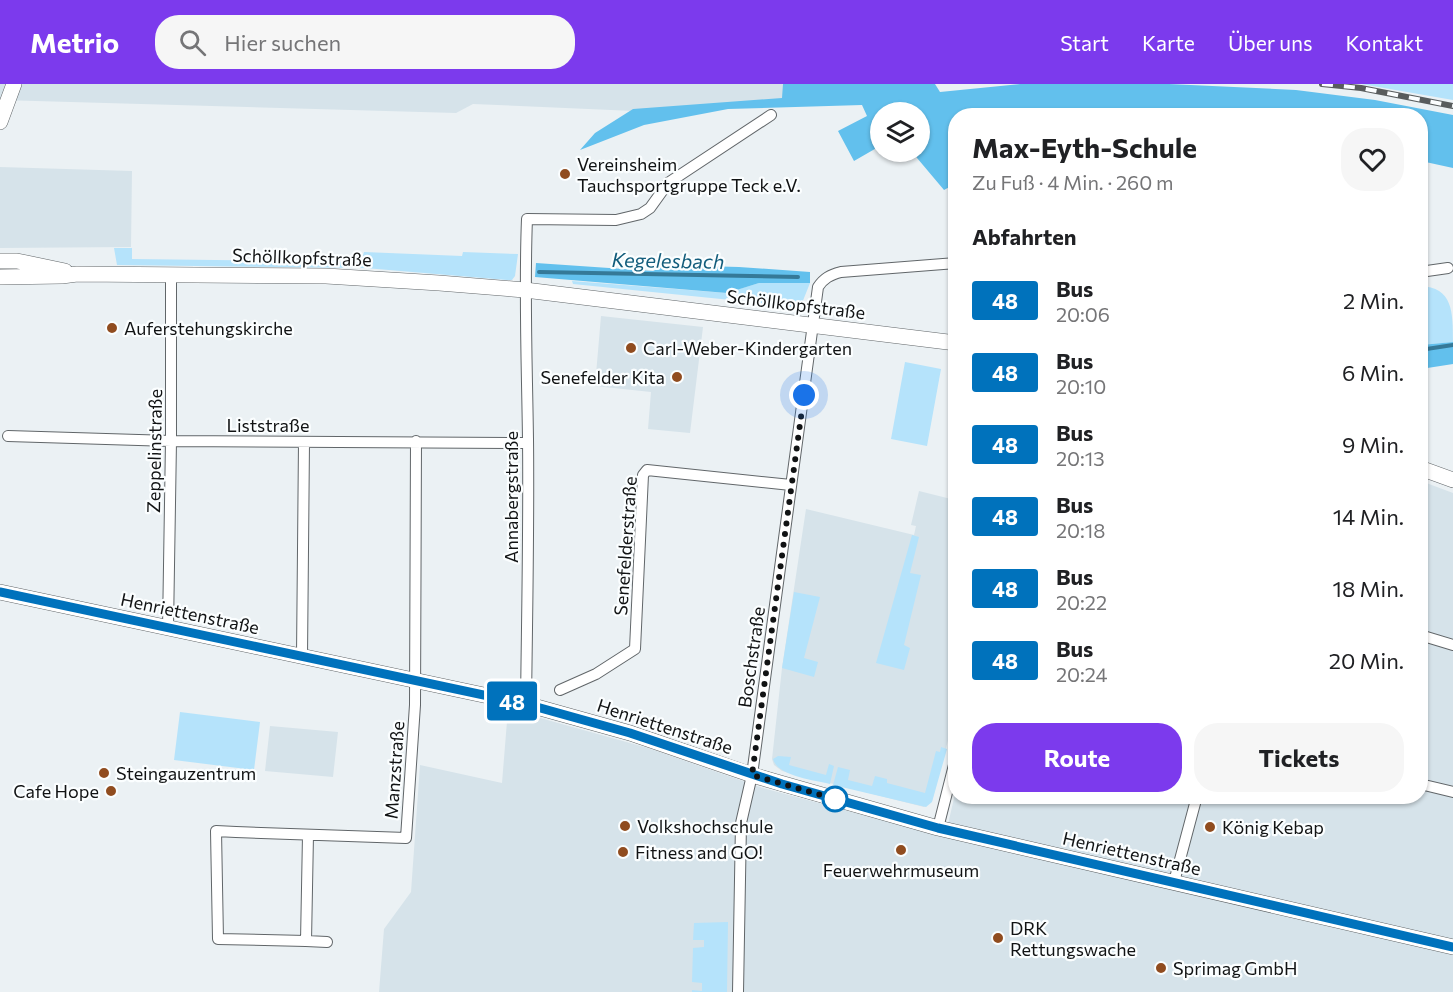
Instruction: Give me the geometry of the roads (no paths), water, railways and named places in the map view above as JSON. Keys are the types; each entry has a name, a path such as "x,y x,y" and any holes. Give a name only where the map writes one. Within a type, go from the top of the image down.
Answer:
{"street":[{"path":"0,122 14,84"},
{"path":"525,290 527,219 616,220 641,214 650,208 668,183 771,115"},
{"name":"Schöllkopfstraße","path":"0,261 35,264 77,274"},
{"name":"Boschstraße","path":"738,992 741,824 752,775 818,287 822,280 831,274 877,268 948,264"},
{"path":"1428,271 1448,268"},
{"name":"Schöllkopfstraße","path":"0,277 77,274 326,276 525,290 948,342"},
{"name":"Zeppelinstraße","path":"168,628 171,275"},
{"name":"Annabergstraße","path":"525,290 528,443 526,704"},
{"name":"Liststraße","path":"8,436 171,441 528,443"},
{"path":"415,679 416,441"},
{"path":"302,656 304,442"},
{"name":"Senefelderstraße","path":"560,690 596,674 635,649 643,475 647,470 792,486"},
{"path":"1428,471 1453,480"},
{"name":"Henriettenstraße","path":"0,592 526,704 630,733 752,775 938,828 1453,947"},
{"path":"1428,638 1452,645"},
{"name":"Manzstraße","path":"327,942 218,939 216,831 406,838 415,679"},
{"path":"1428,786 1453,792"},
{"path":"938,828 948,789"},
{"path":"1174,882 1195,804"},
{"path":"306,941 308,835"}],"waterway":[{"name":"Kegelesbach","path":"539,272 798,277"},
{"name":"Kegelesbach","path":"1428,349 1453,345"}],"railway":[{"path":"1322,84 1361,88 1453,106"}],"place":[{"name":"Vereinsheim Tauchsportgruppe Teck e.V.","path":"565,174"},
{"name":"Auferstehungskirche","path":"112,328"},
{"name":"Carl-Weber-Kindergarten","path":"631,348"},
{"name":"Senefelder Kita","path":"677,377"},
{"name":"Steingauzentrum","path":"104,773"},
{"name":"Cafe Hope","path":"111,791"},
{"name":"Volkshochschule","path":"625,826"},
{"name":"König Kebap","path":"1210,827"},
{"name":"Feuerwehrmuseum","path":"901,850"},
{"name":"Fitness and GO!","path":"623,852"},
{"name":"DRK Rettungswache","path":"998,938"},
{"name":"Sprimag GmbH","path":"1161,968"}]}
